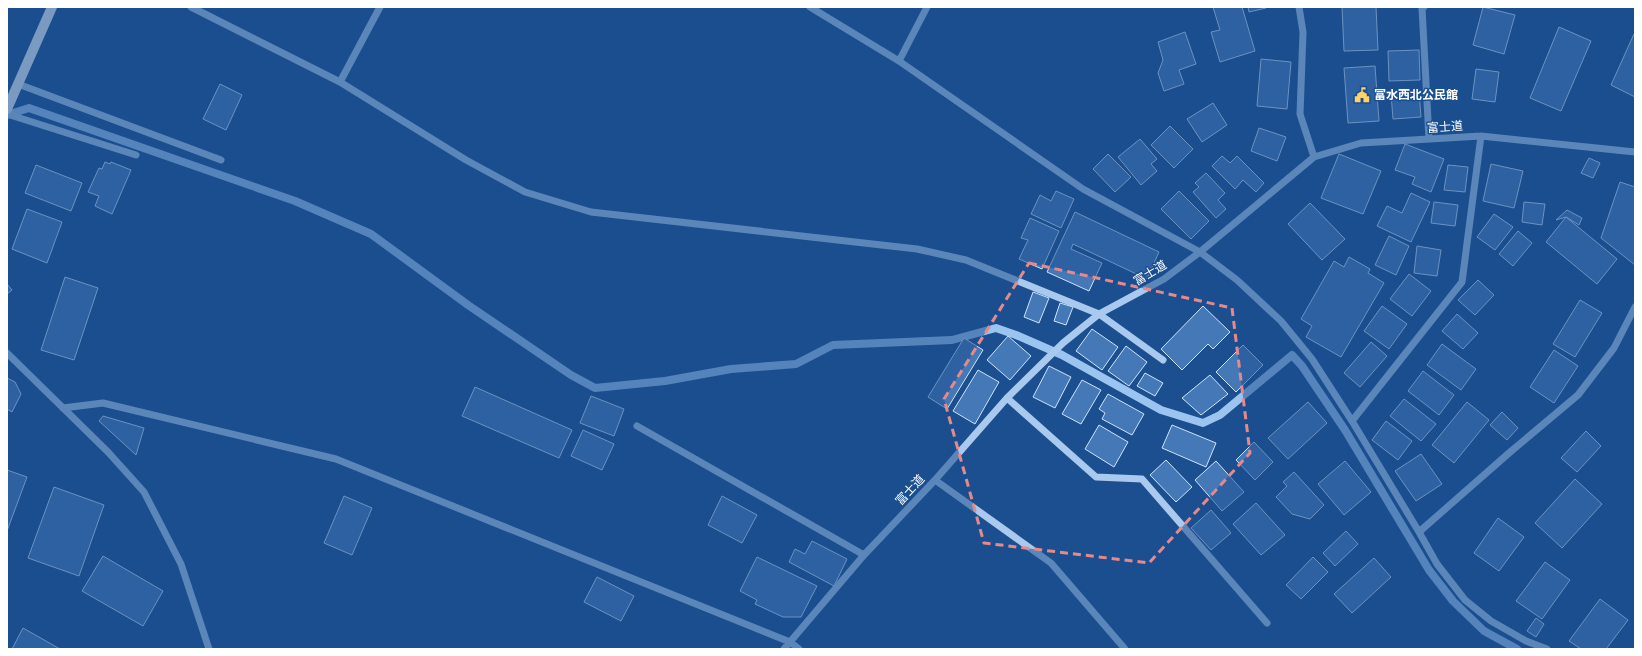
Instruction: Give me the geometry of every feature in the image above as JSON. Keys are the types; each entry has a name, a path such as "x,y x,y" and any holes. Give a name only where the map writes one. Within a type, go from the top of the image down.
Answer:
{"main road":[{"path":"7,109 52,7"}],"street":[{"path":"191,7 340,82 466,160 525,192 591,212 917,249 966,260 1099,314 1163,360"},
{"path":"340,82 380,7"},
{"path":"810,7 899,61 1083,189 1200,252 1237,280 1281,321 1312,359 1352,421 1437,564 1465,600 1491,621 1526,641 1548,649"},
{"path":"899,61 927,7"},
{"path":"1299,7 1303,32 1300,114 1314,157"},
{"path":"1424,7 1422,8 1429,139"},
{"path":"18,84 221,160"},
{"path":"7,114 136,154"},
{"path":"1352,421 1462,282 1481,136"},
{"name":"富士道","path":"784,649 864,555 934,480 1007,398 1063,343 1099,314 1164,279 1200,252 1314,157 1361,143 1481,136 1635,152"},
{"path":"1419,532 1578,395 1614,348 1635,307"},
{"path":"7,353 108,452 144,492 181,564 209,649"},
{"path":"1007,398 1096,477 1142,479 1267,623"},
{"path":"63,408 103,403 336,459 790,642 799,649"},
{"path":"637,426 864,555"},
{"path":"934,480 1051,563 1125,649"}],"highlighted area":[{"path":"1029,263 1232,308 1250,453 1149,563 984,543 944,399"}],"building":[{"path":"1213,7 1242,7 1255,51 1220,62 1211,32 1220,30"},
{"path":"1248,7 1266,7 1266,8 1249,12"},
{"path":"1342,7 1376,7 1378,50 1344,51"},
{"path":"1483,7 1515,15 1504,54 1473,45"},
{"path":"1559,27 1591,41 1561,111 1530,98"},
{"path":"1185,32 1196,64 1179,70 1184,84 1164,91 1158,73 1163,60 1158,42"},
{"path":"1635,34 1635,97 1611,85"},
{"path":"1419,50 1420,80 1389,81 1388,51"},
{"path":"1261,59 1291,62 1287,109 1257,106"},
{"name":"富水西北公民館","path":"1375,66 1379,121 1348,123 1344,68"},
{"path":"1476,69 1499,72 1495,102 1472,99"},
{"path":"220,84 242,95 226,130 203,119"},
{"path":"1419,92 1421,117 1393,119 1391,94"},
{"path":"1213,103 1227,125 1202,142 1187,119"},
{"path":"1170,126 1193,149 1174,168 1151,145"},
{"path":"1259,128 1286,137 1277,161 1251,151"},
{"path":"1140,139 1157,159 1151,164 1157,171 1141,185 1118,157"},
{"path":"1405,144 1444,159 1431,192 1412,184 1415,177 1395,170"},
{"path":"1108,154 1131,177 1115,192 1093,169"},
{"path":"1339,154 1381,171 1363,214 1321,198"},
{"path":"1222,156 1230,163 1237,156 1264,183 1256,192 1243,180 1235,189 1212,166"},
{"path":"1589,158 1600,163 1593,178 1581,173"},
{"path":"105,162 110,164 111,162 131,170 112,214 95,206 99,196 88,192 99,168 102,169"},
{"path":"1491,164 1523,171 1514,208 1483,201"},
{"path":"36,165 82,183 71,211 25,193"},
{"path":"1448,165 1468,167 1465,192 1444,190"},
{"path":"1206,173 1225,193 1218,200 1226,209 1216,218 1193,192 1199,187 1195,183"},
{"path":"1620,182 1635,187 1635,265 1601,238"},
{"path":"1056,191 1074,199 1061,228 1031,214 1040,195 1051,201"},
{"path":"1179,191 1209,221 1191,239 1161,209"},
{"path":"1411,193 1430,202 1411,242 1377,226 1387,206 1402,213"},
{"path":"1434,202 1458,205 1455,226 1431,223"},
{"path":"1524,202 1545,204 1542,225 1522,222"},
{"path":"1310,203 1345,239 1322,260 1288,224"},
{"path":"27,209 62,222 47,263 12,249"},
{"path":"1567,210 1582,218 1579,225 1566,217 1556,220"},
{"path":"1075,212 1159,252 1147,279 1073,244 1071,249 1102,263 1089,291 1047,272"},
{"path":"1494,214 1513,227 1495,250 1477,237"},
{"path":"1566,217 1617,259 1597,284 1546,242"},
{"path":"1030,218 1059,231 1042,269 1019,259 1028,240 1021,238"},
{"path":"1518,231 1532,243 1513,266 1499,254"},
{"path":"1389,236 1409,246 1396,275 1375,265"},
{"path":"1417,246 1441,250 1437,276 1414,273"},
{"path":"1349,257 1370,269 1368,273 1384,283 1341,357 1306,337 1312,326 1301,319 1334,261 1344,267"},
{"path":"1409,274 1431,291 1412,316 1390,299"},
{"path":"65,277 98,288 74,360 41,350"},
{"path":"1478,280 1494,295 1475,315 1458,300"},
{"path":"7,284 12,290 7,294"},
{"path":"1033,292 1049,298 1039,323 1024,317"},
{"path":"1580,300 1602,313 1575,357 1553,344"},
{"path":"1060,303 1073,307 1066,325 1054,321"},
{"path":"1203,306 1230,332 1213,349 1208,344 1182,370 1161,349"},
{"path":"1382,306 1407,324 1389,349 1364,331"},
{"path":"1457,314 1478,333 1463,349 1442,331"},
{"path":"1092,329 1118,347 1102,370 1076,351"},
{"path":"1008,336 1031,356 1010,380 987,360"},
{"path":"964,338 983,350 947,409 928,397"},
{"path":"1371,342 1387,356 1360,387 1344,373"},
{"path":"1442,344 1476,369 1461,390 1427,365"},
{"path":"1243,345 1263,365 1236,392 1216,372"},
{"path":"1126,346 1147,362 1129,386 1108,371"},
{"path":"1554,350 1578,366 1554,403 1530,387"},
{"path":"1049,366 1071,377 1055,408 1033,397"},
{"path":"978,370 999,382 975,424 953,411"},
{"path":"1423,371 1454,395 1439,415 1408,391"},
{"path":"1145,373 1163,383 1155,396 1137,386"},
{"path":"1210,375 1228,394 1201,415 1182,398"},
{"path":"7,378 15,382 21,394 12,412 7,409"},
{"path":"1082,380 1101,390 1081,424 1062,414"},
{"path":"475,387 572,430 559,458 462,416"},
{"path":"1108,394 1144,414 1132,435 1102,419 1105,413 1099,409"},
{"path":"591,396 624,409 614,436 580,423"},
{"path":"1404,399 1436,424 1421,441 1390,416"},
{"path":"1308,402 1327,423 1288,459 1268,438"},
{"path":"1467,402 1489,420 1454,463 1432,445"},
{"path":"1502,412 1518,428 1507,440 1490,425"},
{"path":"103,416 144,428 136,455 99,421"},
{"path":"1386,421 1412,441 1398,460 1372,440"},
{"path":"1099,425 1128,442 1114,467 1085,449"},
{"path":"1172,425 1216,443 1206,467 1162,448"},
{"path":"583,430 614,444 602,470 571,456"},
{"path":"1586,431 1601,446 1577,472 1561,458"},
{"path":"1254,442 1273,462 1255,480 1236,460"},
{"path":"1421,454 1442,484 1416,501 1395,471"},
{"path":"1166,460 1192,487 1176,502 1150,475"},
{"path":"1216,461 1244,492 1222,511 1195,480"},
{"path":"1345,461 1371,492 1344,515 1318,484"},
{"path":"7,470 27,477 7,531"},
{"path":"1294,472 1324,505 1310,519 1292,514 1276,497 1287,486 1283,482"},
{"path":"1575,479 1602,504 1562,548 1535,523"},
{"path":"54,487 104,505 79,576 28,558"},
{"path":"344,496 372,508 352,555 324,543"},
{"path":"722,496 757,515 742,543 708,525"},
{"path":"1256,503 1285,535 1261,555 1233,524"},
{"path":"1211,510 1231,533 1211,550 1191,528"},
{"path":"1498,518 1524,537 1499,571 1474,553"},
{"path":"1346,531 1358,544 1335,566 1323,553"},
{"path":"812,541 847,559 834,586 789,562 795,549 805,554"},
{"path":"103,556 163,591 143,626 82,591"},
{"path":"757,557 817,586 801,617 783,617 755,604 757,600 740,591"},
{"path":"1313,557 1328,572 1301,599 1286,585"},
{"path":"1374,558 1391,577 1352,613 1334,594"},
{"path":"1545,562 1570,580 1542,619 1516,601"},
{"path":"597,577 634,596 621,621 584,602"},
{"path":"1600,599 1628,620 1606,649 1581,649 1569,641"},
{"path":"1536,618 1544,624 1536,637 1527,631"},
{"path":"23,628 60,649 12,649"}],"waterway":[{"path":"7,115 29,108 295,201 371,234 468,305 571,375 595,388 665,381 731,369 796,364 833,345 952,340 996,328 1062,355 1161,410 1203,423 1220,415 1292,355 1302,366 1345,430 1429,570 1453,601 1484,631 1517,649"}],"place":[{"name":"富水西北公民館","path":"1362,95"}]}
